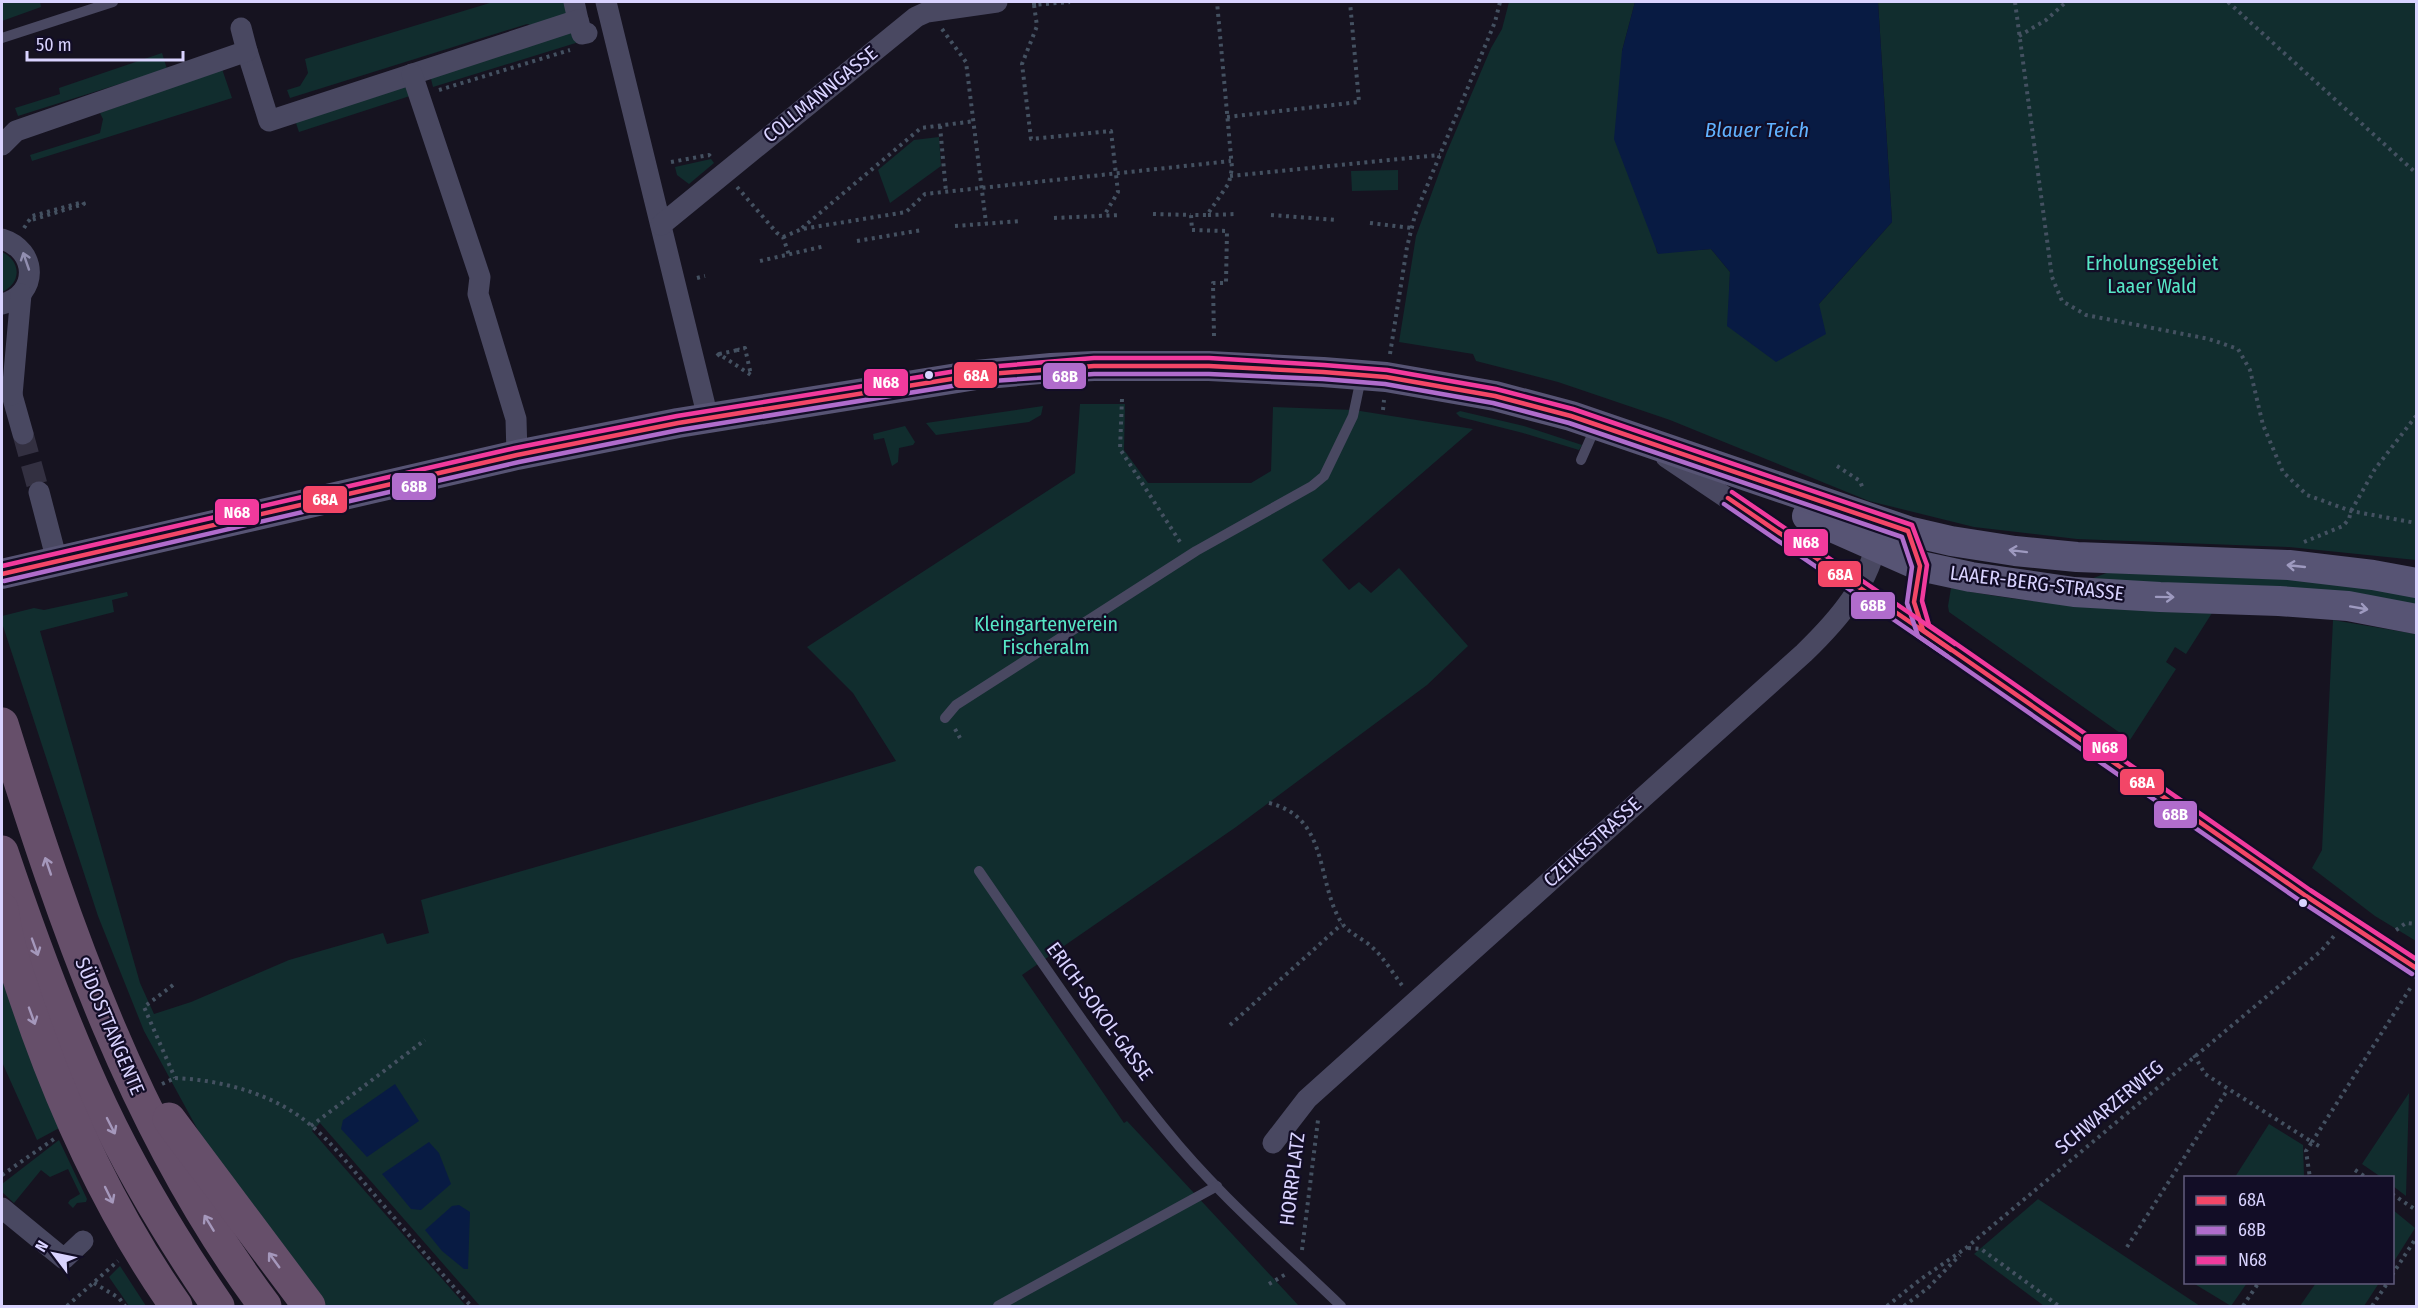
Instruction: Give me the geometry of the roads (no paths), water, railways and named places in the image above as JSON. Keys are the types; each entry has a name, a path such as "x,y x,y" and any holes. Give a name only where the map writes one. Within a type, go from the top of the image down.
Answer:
{"highway":[{"name":"SÜDOSTTANGENTE","path":"2,724 62,908 84,968 122,1057 175,1165 216,1234 265,1306"},
{"name":"SÜDOSTTANGENTE","path":"2,852 50,987 101,1107 185,1258 218,1306"},
{"path":"2,909 19,981 77,1131 115,1208 153,1273 176,1306"},
{"path":"122,1057 309,1306"}],"main road":[{"name":"LAAER-BERG-STRASSE","path":"5,573 517,455 708,418 976,375 1052,368 1209,366 1374,376 1495,396 1571,416 1878,534 1920,566 1971,577 2073,592 2348,606 2416,619"},
{"name":"LAAER-BERG-STRASSE","path":"1878,534 1908,531 1951,541 2076,557 2289,565 2373,575 2416,583"}],"street":[{"path":"606,2 708,418"},
{"name":"COLLMANNGASSE","path":"662,225 906,25 927,12 997,2"},
{"path":"241,28 268,121 580,18"},
{"path":"2,145 16,131 248,51"},
{"path":"412,74 480,278 478,294 516,419 517,455"},
{"path":"2,239 14,244 22,251 28,261 30,273 28,284 21,294 11,302 2,304"},
{"path":"21,294 7,390 23,434"},
{"path":"1646,443 1923,630 2416,975"},
{"path":"39,492 57,561"},
{"path":"1908,531 1920,566 1914,602 1923,630"},
{"name":"CZEIKESTRASSE","path":"1273,1143 1307,1099 1804,653 1833,624 1870,567 1878,534"},
{"path":"2,1208 64,1259 83,1241"}],"lane":[{"path":"2,38 113,2"},
{"path":"945,718 956,705 1189,555 1312,486 1324,476 1374,376"},
{"path":"1581,460 1597,425"},
{"name":"ERICH-SOKOL-GASSE","path":"979,871 1116,1066 1165,1130 1199,1168"},
{"name":"HORRPLATZ","path":"1199,1168 1341,1306"},
{"path":"998,1306 1217,1186"}],"water":[{"name":"Blauer Teich","path":"1635,2 1878,2 1892,222 1819,304 1826,334 1776,362 1727,326 1730,272 1711,249 1658,254 1614,139 1622,51"},
{"path":"395,1084 419,1121 367,1157 341,1129 343,1120"},
{"path":"429,1142 439,1153 451,1184 421,1210 411,1209 382,1174"},
{"path":"459,1205 470,1212 468,1269 464,1269 442,1251 425,1230 452,1206"}],"tunnel":[{"path":"23,434 39,492"}],"park label":[{"name":"Erholungsgebiet Laaer Wald","path":"2152,274"},
{"name":"Kleingartenverein Fischeralm","path":"1046,636"}]}
